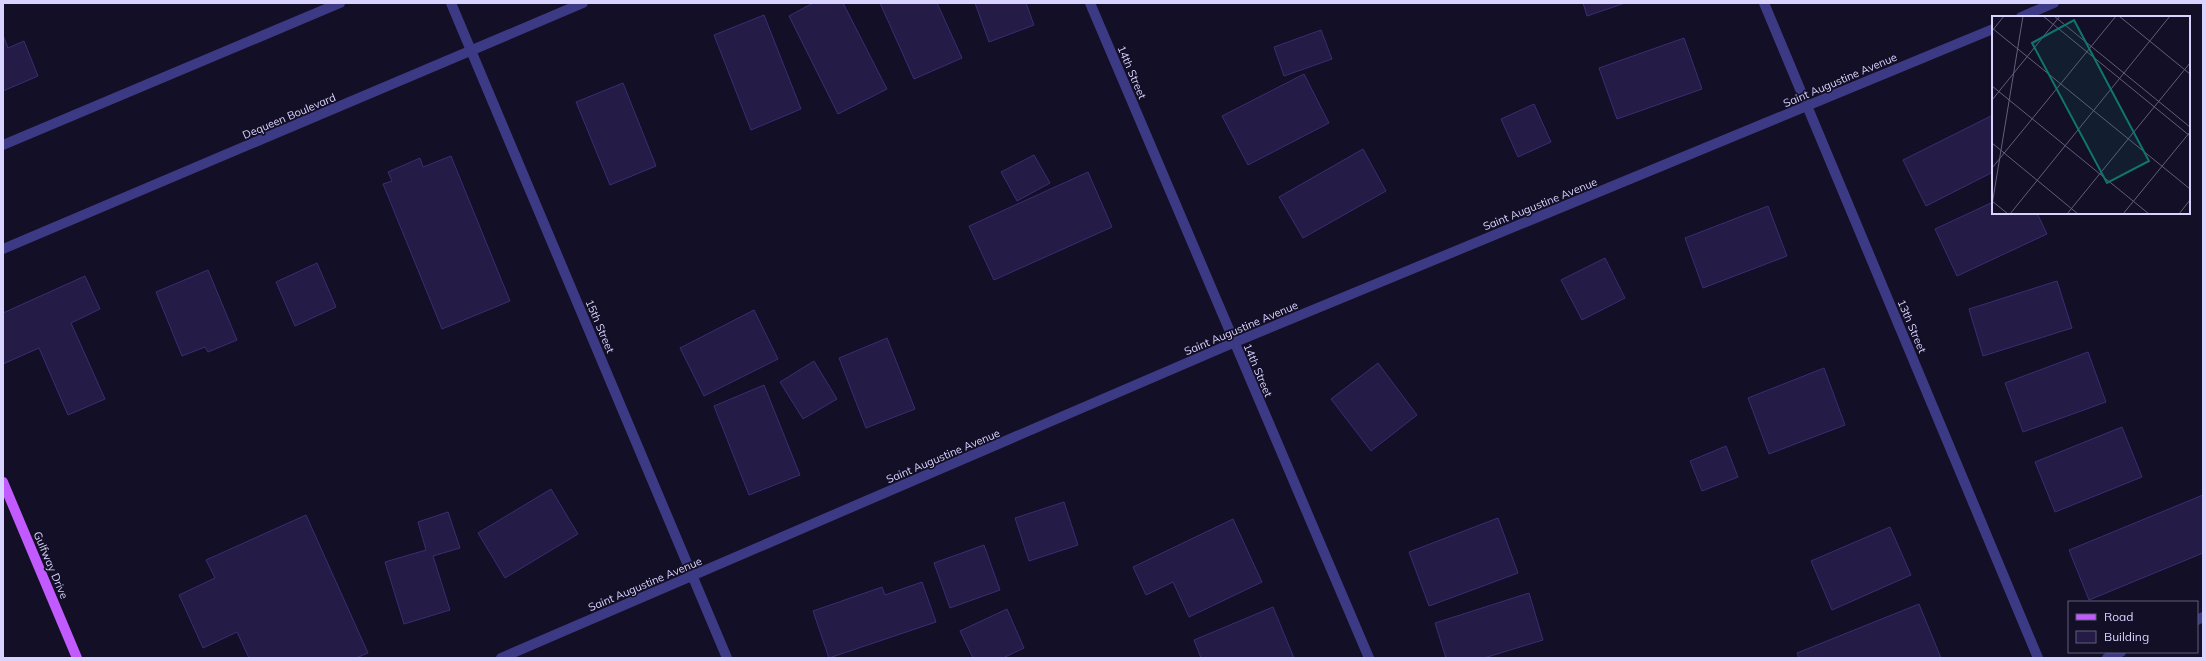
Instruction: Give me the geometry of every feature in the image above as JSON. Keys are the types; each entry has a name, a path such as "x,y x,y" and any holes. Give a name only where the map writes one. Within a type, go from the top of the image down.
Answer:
{"main road":[{"name":"Gulfway Drive","path":"3,482 77,658"}],"street":[{"path":"3,145 340,3"},
{"name":"15th Street","path":"451,3 727,658"},
{"name":"Dequeen Boulevard","path":"3,249 583,3"},
{"name":"14th Street","path":"1090,3 1233,343 1369,658"},
{"name":"13th Street","path":"1764,3 2038,658"},
{"path":"2023,16 2054,3"},
{"name":"Saint Augustine Avenue","path":"501,658 693,577 1233,343 1992,29"},
{"path":"2107,658 2119,653"}],"building":[{"path":"813,3 843,3 887,89 838,114 789,16"},
{"path":"880,3 937,3 962,58 914,79"},
{"path":"975,3 1026,3 1034,25 989,42"},
{"path":"1583,3 1625,3 1587,16"},
{"path":"764,15 801,109 751,130 714,35"},
{"path":"1321,30 1332,59 1284,76 1274,47"},
{"path":"3,35 8,48 24,41 38,76 3,91"},
{"path":"1684,38 1702,89 1617,119 1599,68"},
{"path":"1304,74 1329,123 1248,165 1222,116"},
{"path":"623,83 656,166 610,185 576,102"},
{"path":"1534,104 1551,142 1518,157 1501,119"},
{"path":"1991,116 1992,173 1926,206 1903,160"},
{"path":"1363,149 1386,191 1303,238 1279,197"},
{"path":"1034,155 1050,183 1017,201 1001,172"},
{"path":"451,156 510,301 442,329 383,184 392,181 388,172 420,158 423,167"},
{"path":"1088,172 1112,227 994,280 969,226"},
{"path":"1992,202 1992,214 2037,214 2047,234 1957,276 1935,229"},
{"path":"1768,206 1787,256 1703,288 1685,238"},
{"path":"1605,258 1625,298 1582,320 1561,280"},
{"path":"317,263 336,307 295,326 276,282"},
{"path":"208,270 237,340 208,352 205,347 182,356 156,292"},
{"path":"85,276 100,309 71,323 105,399 68,415 39,348 3,364 3,313"},
{"path":"2057,281 2072,328 1983,356 1969,309"},
{"path":"754,310 778,359 704,396 680,348"},
{"path":"887,338 915,409 866,428 839,358"},
{"path":"2088,352 2106,402 2023,432 2005,383"},
{"path":"814,361 837,399 803,419 780,382"},
{"path":"1378,363 1417,415 1371,451 1331,399"},
{"path":"1824,368 1845,425 1769,454 1748,398"},
{"path":"764,385 800,475 749,495 714,406"},
{"path":"2122,427 2142,477 2055,512 2035,462"},
{"path":"1726,446 1738,477 1702,491 1690,461"},
{"path":"551,489 578,534 505,578 478,533"},
{"path":"2203,495 2203,553 2089,600 2069,550"},
{"path":"1064,502 1078,545 1029,561 1015,518"},
{"path":"448,512 460,548 433,556 450,610 404,624 385,562 426,550 418,522"},
{"path":"306,515 368,653 356,658 249,658 237,632 203,648 179,595 215,578 206,560"},
{"path":"1498,518 1518,573 1429,606 1409,552"},
{"path":"1233,519 1262,582 1189,617 1173,582 1146,595 1133,567"},
{"path":"1890,527 1911,575 1832,610 1811,561"},
{"path":"984,545 1000,590 950,608 934,563"},
{"path":"922,582 936,622 829,658 813,611 882,587 885,595"},
{"path":"1529,593 1543,640 1484,658 1446,658 1435,623"},
{"path":"1919,604 1941,658 1799,658 1797,653"},
{"path":"1273,607 1294,658 1201,658 1194,640"},
{"path":"1007,609 1024,648 1003,658 973,658 960,631"}]}
